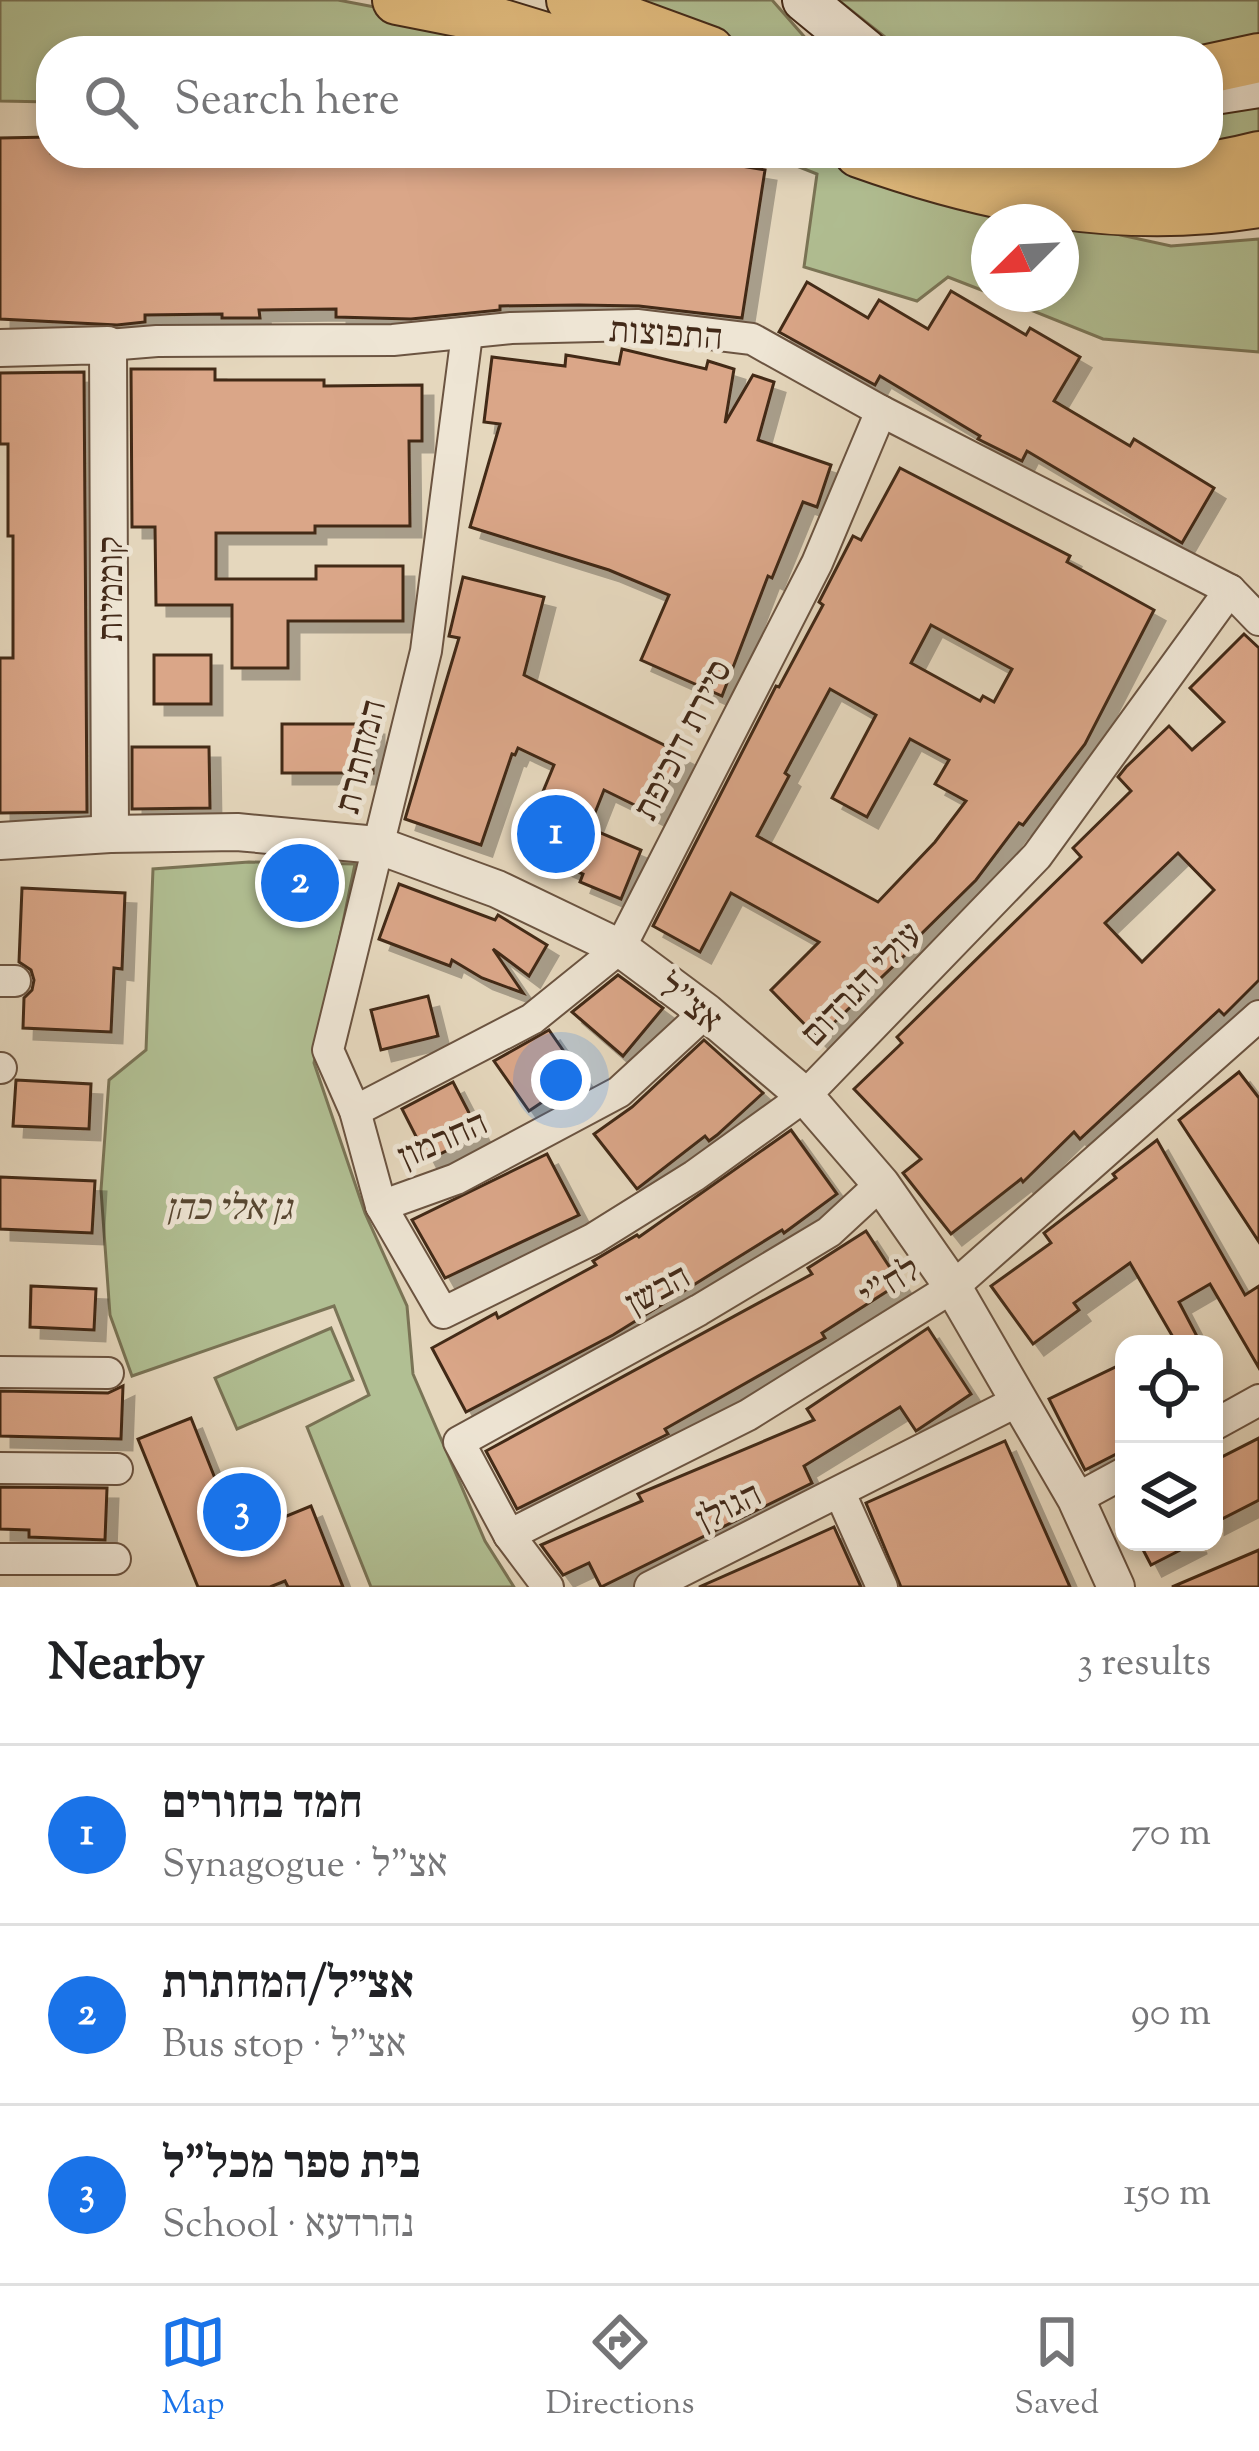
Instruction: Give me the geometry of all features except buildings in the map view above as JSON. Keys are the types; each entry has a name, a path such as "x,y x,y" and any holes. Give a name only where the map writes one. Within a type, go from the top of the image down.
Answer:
{"highway":[{"path":"397,0 473,15 542,36"},
{"path":"571,0 669,36"},
{"path":"1223,66 1259,58"},
{"path":"1223,163 1259,156"},
{"path":"901,168 1042,204 1174,211 1259,203"},
{"path":"1046,168 1102,172 1197,168"}],"main road":[{"path":"804,0 848,36"},
{"path":"1223,92 1259,86"}],"street":[{"name":"התפוצות","path":"0,348 637,325 752,339 880,411 1230,590 1259,620"},
{"name":"המחתרת","path":"443,1312 381,1206 355,1111 328,1050 426,651 467,334"},
{"name":"קוממיות","path":"108,345 110,834"},
{"name":"סיירת דוכיפת","path":"355,1111 532,1019 620,948 818,562 880,411"},
{"name":"עולי הגרדום","path":"443,1312 593,1239 694,1176 805,1096 1037,856 1230,590"},
{"name":"אצ\"ל","path":"0,841 237,832 377,845 497,889 620,948 706,1012 805,1096 881,1184 953,1287 1076,1499 1116,1587"},
{"name":"החרמון","path":"381,1206 456,1179 619,1092 706,1012"},
{"name":"לח\"י","path":"508,1535 748,1415 953,1287 1259,1016"},
{"name":"הבשן","path":"508,1535 459,1442 700,1310 829,1232 881,1184"},
{"path":"0,1372 108,1372"},
{"path":"1223,1420 1259,1400"},
{"name":"הגולן","path":"650,1587 1018,1401"},
{"path":"0,1468 117,1468"},
{"path":"1076,1499 1115,1478"},
{"path":"840,1493 881,1587"},
{"path":"508,1535 548,1587"},
{"path":"0,1559 115,1558"}],"green space":[{"path":"0,0 338,0 499,36 36,36 36,102 0,101"},
{"path":"614,0 772,0 804,36 704,36"},
{"path":"838,0 1259,0 1259,42 1223,48 1223,36 884,36"},
{"path":"1259,102 1259,137 1223,145 1223,107"},
{"path":"802,168 890,168 1003,204 971,204 971,286 948,277 917,301 804,267 817,174"},
{"path":"1079,226 1171,246 1259,239 1259,352 1103,339 1036,312 1079,312"},
{"name":"גן אלי כהן","path":"249,862 355,864 314,1063 365,1213 407,1306 413,1374 485,1541 514,1587 371,1587 307,1427 369,1395 334,1306 132,1376 110,1315 101,1190 109,1080 146,1050 153,869"},
{"path":"331,1328 353,1380 237,1429 215,1378"}],"place":[{"name":"חמד בחורים","path":"556,834"},
{"name":"אצ״ל/המחתרת","path":"300,883"},
{"name":"בית ספר מכל\"ל","path":"242,1512"}]}
